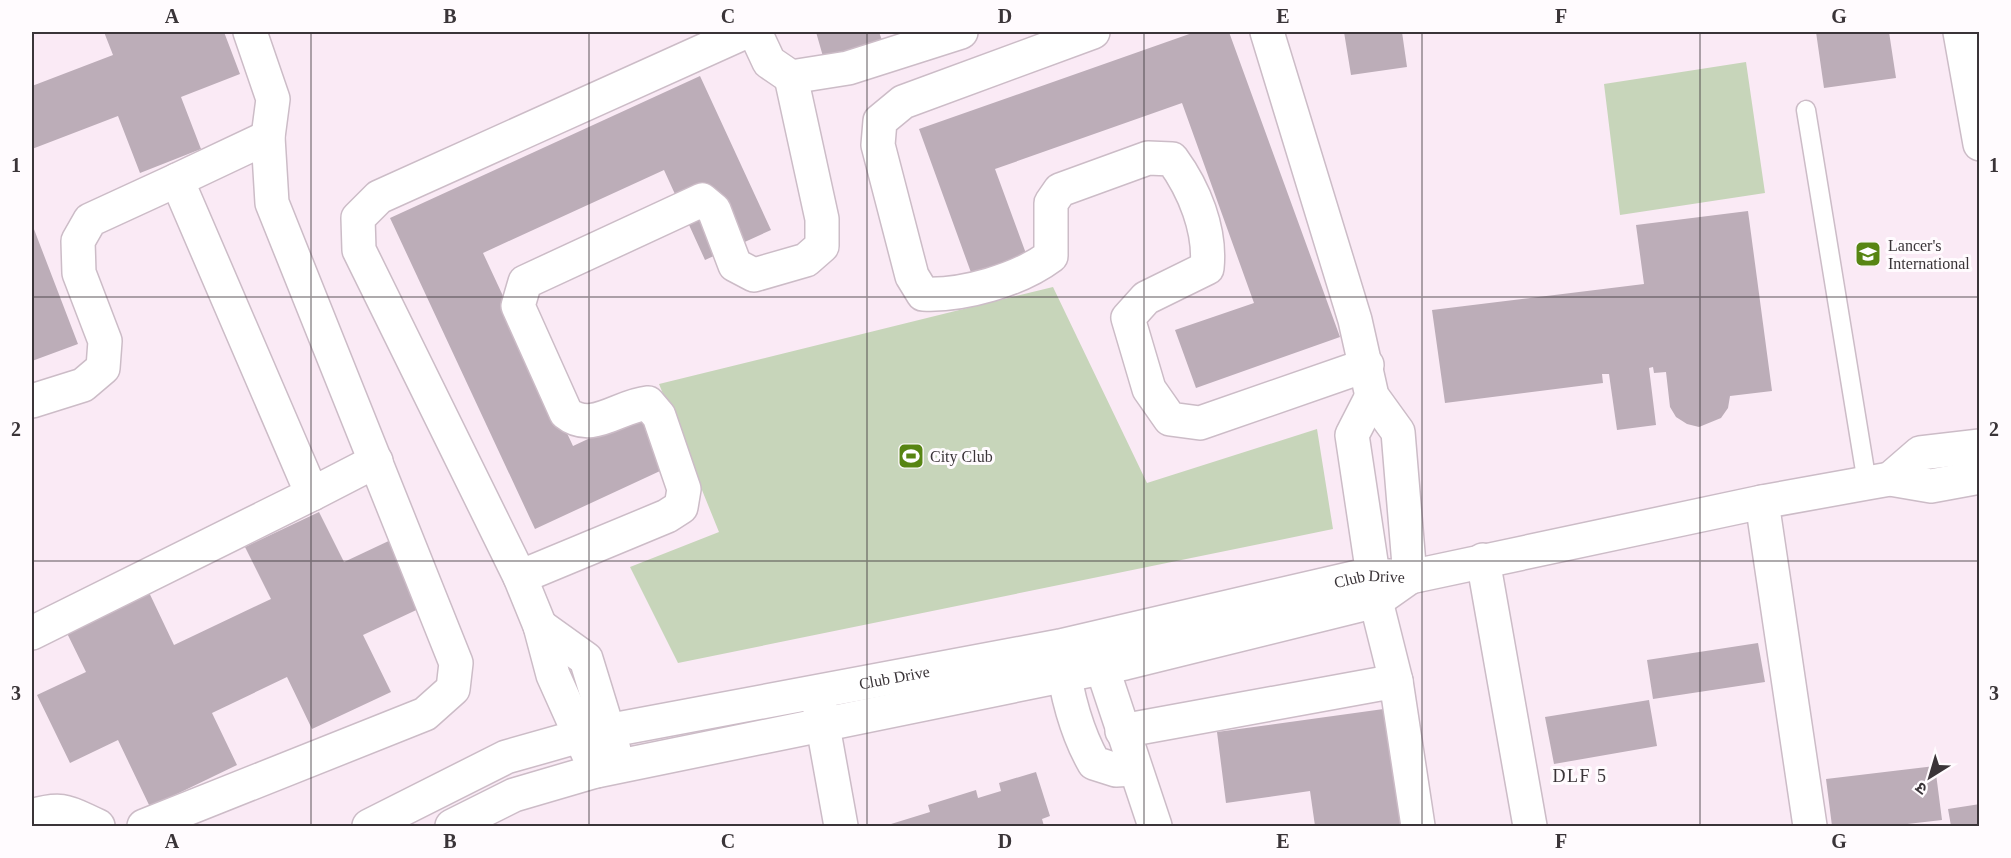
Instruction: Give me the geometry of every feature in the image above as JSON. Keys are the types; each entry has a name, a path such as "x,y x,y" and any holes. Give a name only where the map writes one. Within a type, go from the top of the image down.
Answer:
{"street":[{"path":"144,826 425,714 453,689 456,663 272,203 268,137 273,99 250,32"},
{"path":"608,768 594,733 553,675 540,626 520,577 359,250 358,218 379,198 745,32"},
{"path":"520,577 667,516 681,507 684,489 659,416 648,402 636,404 587,423 575,420 566,413 518,306 525,282 702,200 714,210 735,265 754,275 806,260 822,246 822,219 791,77 770,62 755,32"},
{"path":"791,77 848,68 923,37 961,32"},
{"path":"1093,32 903,102 880,121 878,145 912,276 923,294 947,295 1030,272 1051,256 1051,203 1060,190 1148,158 1172,159 1189,183 1209,248 1207,268 1146,298 1128,318 1149,389 1170,418 1200,423 1370,380"},
{"path":"1267,32 1370,380 1398,432 1410,577"},
{"path":"1960,32 1980,144"},
{"path":"32,401 83,385 103,368 105,341 79,273 78,241 90,220 268,137"},
{"path":"177,180 312,494"},
{"path":"1370,380 1352,435 1375,588 1396,681 1418,826"},
{"path":"1879,481 1920,453 1980,446"},
{"path":"32,633 376,461"},
{"path":"1879,481 1931,486 1980,477"},
{"name":"Club Drive","path":"452,826 514,795 608,768 823,725 1062,660 1097,653 1366,575 1375,588 1410,577 1483,560 1762,502 1879,481"},
{"path":"1762,502 1810,826"},
{"path":"1483,560 1530,826"},
{"path":"1097,653 1155,826"},
{"path":"1062,660 1084,745 1094,763 1116,770 1135,769"},
{"name":"Club Drive","path":"369,826 506,757 594,733 817,690 1062,660"},
{"path":"1122,731 1396,681"},
{"path":"817,690 841,826"},
{"path":"32,816 54,809 68,812 98,826"}],"lane":[{"path":"1806,110 1879,481"}],"green space":[{"path":"1746,62 1765,193 1620,215 1604,84"},
{"name":"City Club","path":"1053,287 1147,483 1317,429 1333,529 678,663 630,567 719,532 659,384"}],"building":[{"path":"104,32 169,32 170,34 224,32 240,74 181,97 201,149 140,173 118,116 32,149 32,86 113,55"},
{"path":"816,32 879,32 883,43 824,60"},
{"path":"1195,32 1229,32 1340,337 1196,388 1175,330 1254,303 1182,103 995,169 1028,259 973,278 919,129"},
{"path":"1344,32 1402,32 1407,67 1351,75"},
{"path":"1816,32 1889,32 1896,78 1824,88"},
{"path":"700,76 771,230 705,260 664,170 483,253 573,446 648,411 673,465 535,529 390,218"},
{"path":"1748,211 1772,391 1730,396 1728,408 1721,418 1699,427 1687,424 1676,417 1670,407 1666,372 1654,373 1653,367 1649,368 1656,425 1617,430 1609,374 1602,374 1603,383 1445,403 1432,310 1644,284 1636,225"},
{"path":"32,224 78,344 32,361"},
{"path":"319,512 344,562 395,538 427,605 363,635 391,692 312,729 287,677 212,713 237,765 150,807 118,740 70,763 37,695 86,672 62,623 145,584 174,645 271,599 245,547"},
{"path":"1758,643 1765,682 1653,699 1647,660"},
{"path":"1649,700 1657,746 1554,764 1545,717"},
{"path":"1398,707 1415,826 1315,826 1310,791 1226,803 1217,732"},
{"path":"1935,766 1942,820 1890,826 1832,826 1826,779"},
{"path":"1036,772 1050,816 1042,819 1044,826 891,826 891,824 930,812 928,805 976,790 978,798 1001,791 999,783"},
{"path":"1980,804 1980,826 1951,826 1948,809"}],"place":[{"name":"Lancer's International","path":"1868,254"},
{"name":"City Club","path":"911,456"}],"district":[{"name":"DLF 5","path":"1580,776"}]}
